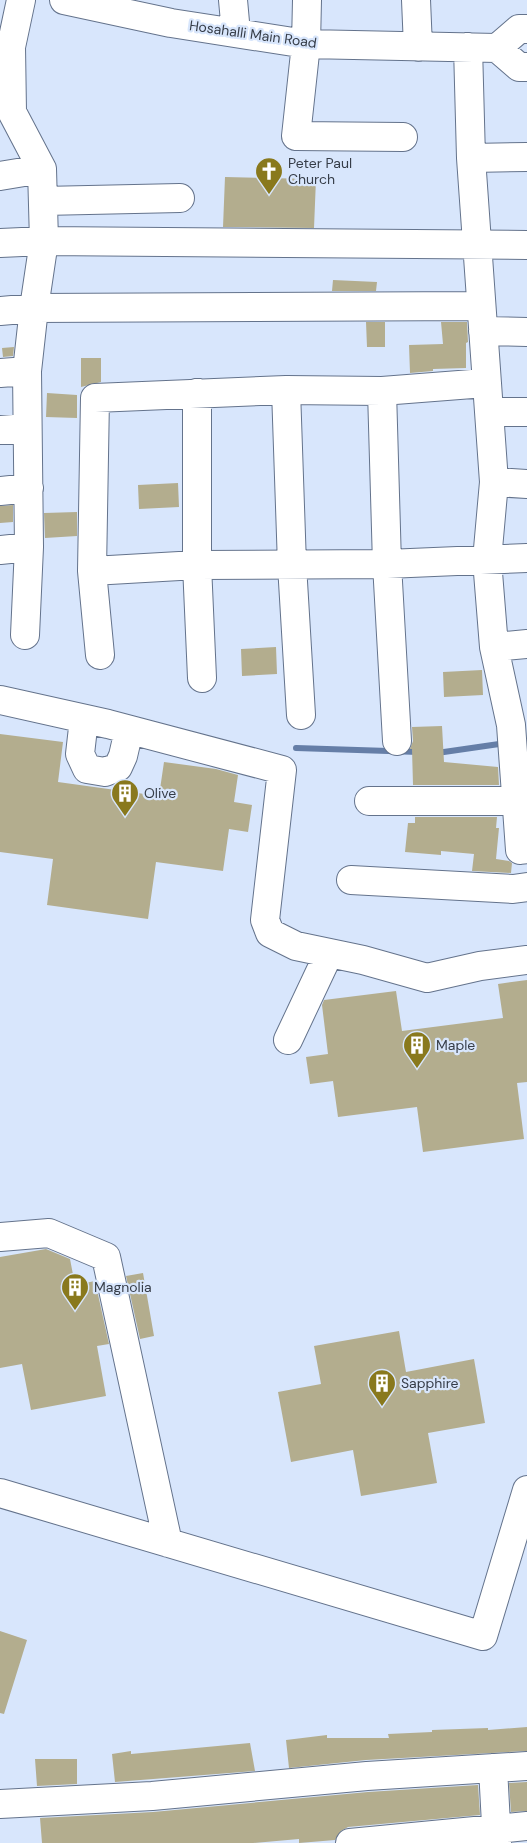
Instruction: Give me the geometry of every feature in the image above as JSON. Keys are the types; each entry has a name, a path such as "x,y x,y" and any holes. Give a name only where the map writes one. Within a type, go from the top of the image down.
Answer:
{"street":[{"path":"21,0 11,47 6,113 42,169 44,241 27,371 29,546 25,635"},
{"name":"Hosahalli Main Road","path":"64,0 170,11 236,33 306,44 497,48"},
{"path":"233,0 236,33"},
{"path":"307,0 306,44 296,136 403,137"},
{"path":"416,0 418,47"},
{"path":"527,29 519,29 497,48 519,67 527,67"},
{"path":"468,47 471,158 494,482 487,560 494,647 516,732 522,802 523,849 527,877"},
{"path":"471,158 527,157"},
{"path":"0,176 42,169"},
{"path":"43,201 180,198"},
{"path":"0,243 44,241 527,245"},
{"path":"0,311 34,308 482,319 527,332"},
{"path":"0,373 27,371"},
{"path":"100,655 92,571 95,398 286,390 382,391 486,383"},
{"path":"286,390 292,565 301,715"},
{"path":"382,391 387,564 397,741"},
{"path":"197,393 197,565 202,678"},
{"path":"488,412 527,412"},
{"path":"0,430 27,428"},
{"path":"494,482 527,484"},
{"path":"0,491 28,488"},
{"path":"0,550 29,546"},
{"path":"92,571 197,565 387,564 527,558"},
{"path":"494,647 527,644"},
{"path":"0,700 129,730 282,770 265,920 270,933 296,946 363,960 427,978 480,966 527,960"},
{"path":"84,719 80,754 87,769 105,772 118,767 123,756 129,730"},
{"path":"369,801 522,802"},
{"path":"351,880 513,889 527,887"},
{"path":"288,1040 329,952"},
{"path":"0,1237 49,1233 106,1257 168,1543"},
{"path":"0,1493 483,1636 527,1490"},
{"path":"0,1804 152,1796 366,1776 527,1766"},
{"path":"493,1768 496,1836"},
{"path":"350,1843 496,1836 527,1826"}],"building":[{"path":"225,177 316,179 314,228 223,227"},
{"path":"333,280 377,282 376,291 332,291"},
{"path":"366,322 385,322 385,347 367,347"},
{"path":"441,322 467,322 466,368 433,369 433,371 410,373 409,345 443,344"},
{"path":"14,347 13,356 3,357 2,348"},
{"path":"81,358 101,358 101,382 81,387"},
{"path":"47,393 77,395 77,418 46,417"},
{"path":"178,483 179,507 139,509 138,485"},
{"path":"13,505 13,522 0,523 0,506"},
{"path":"77,512 77,536 45,538 44,513"},
{"path":"276,647 277,674 242,676 241,649"},
{"path":"482,670 483,695 444,697 443,672"},
{"path":"442,726 444,762 498,767 499,785 413,785 412,749 410,749 413,741 412,727"},
{"name":"Olive","path":"0,734 63,742 58,782 159,796 164,762 216,769 238,775 234,802 252,805 248,832 229,829 223,871 156,862 148,919 47,905 53,859 0,852"},
{"path":"415,817 497,817 496,828 499,828 496,859 512,863 511,873 472,871 474,854 441,851 441,855 405,852 408,823 415,823"},
{"name":"Maple","path":"527,980 527,1082 517,1083 524,1139 423,1152 417,1107 338,1117 333,1081 310,1084 306,1057 328,1054 322,1005 324,1000 396,991 402,1031 503,1018 498,984"},
{"name":"Magnolia","path":"46,1249 70,1259 75,1285 95,1281 109,1344 97,1346 106,1396 31,1410 22,1364 0,1368 0,1257"},
{"path":"143,1273 154,1336 140,1339 126,1276"},
{"name":"Sapphire","path":"399,1331 406,1372 474,1359 485,1423 428,1433 437,1483 361,1496 353,1450 291,1462 278,1392 321,1384 314,1346"},
{"path":"0,1631 27,1640 4,1714 0,1713"},
{"path":"527,1727 527,1751 366,1760 289,1768 286,1740 327,1735 327,1738 389,1738 388,1734 432,1732 432,1730 488,1728 488,1730"},
{"path":"250,1743 255,1771 115,1782 112,1754 131,1751 131,1754"},
{"path":"35,1759 77,1759 77,1784 37,1786"},
{"path":"527,1782 527,1811 511,1812 509,1783"},
{"path":"478,1785 480,1815 348,1827 341,1831 335,1840 299,1843 299,1839 253,1843 42,1843 40,1818 153,1812 368,1792"}],"waterway":[{"path":"437,753 506,743"},
{"path":"296,748 419,752"}],"place":[{"name":"Peter Paul Church","path":"269,195"},
{"name":"Olive","path":"125,817"},
{"name":"Maple","path":"417,1069"},
{"name":"Magnolia","path":"75,1311"},
{"name":"Sapphire","path":"382,1407"}]}
